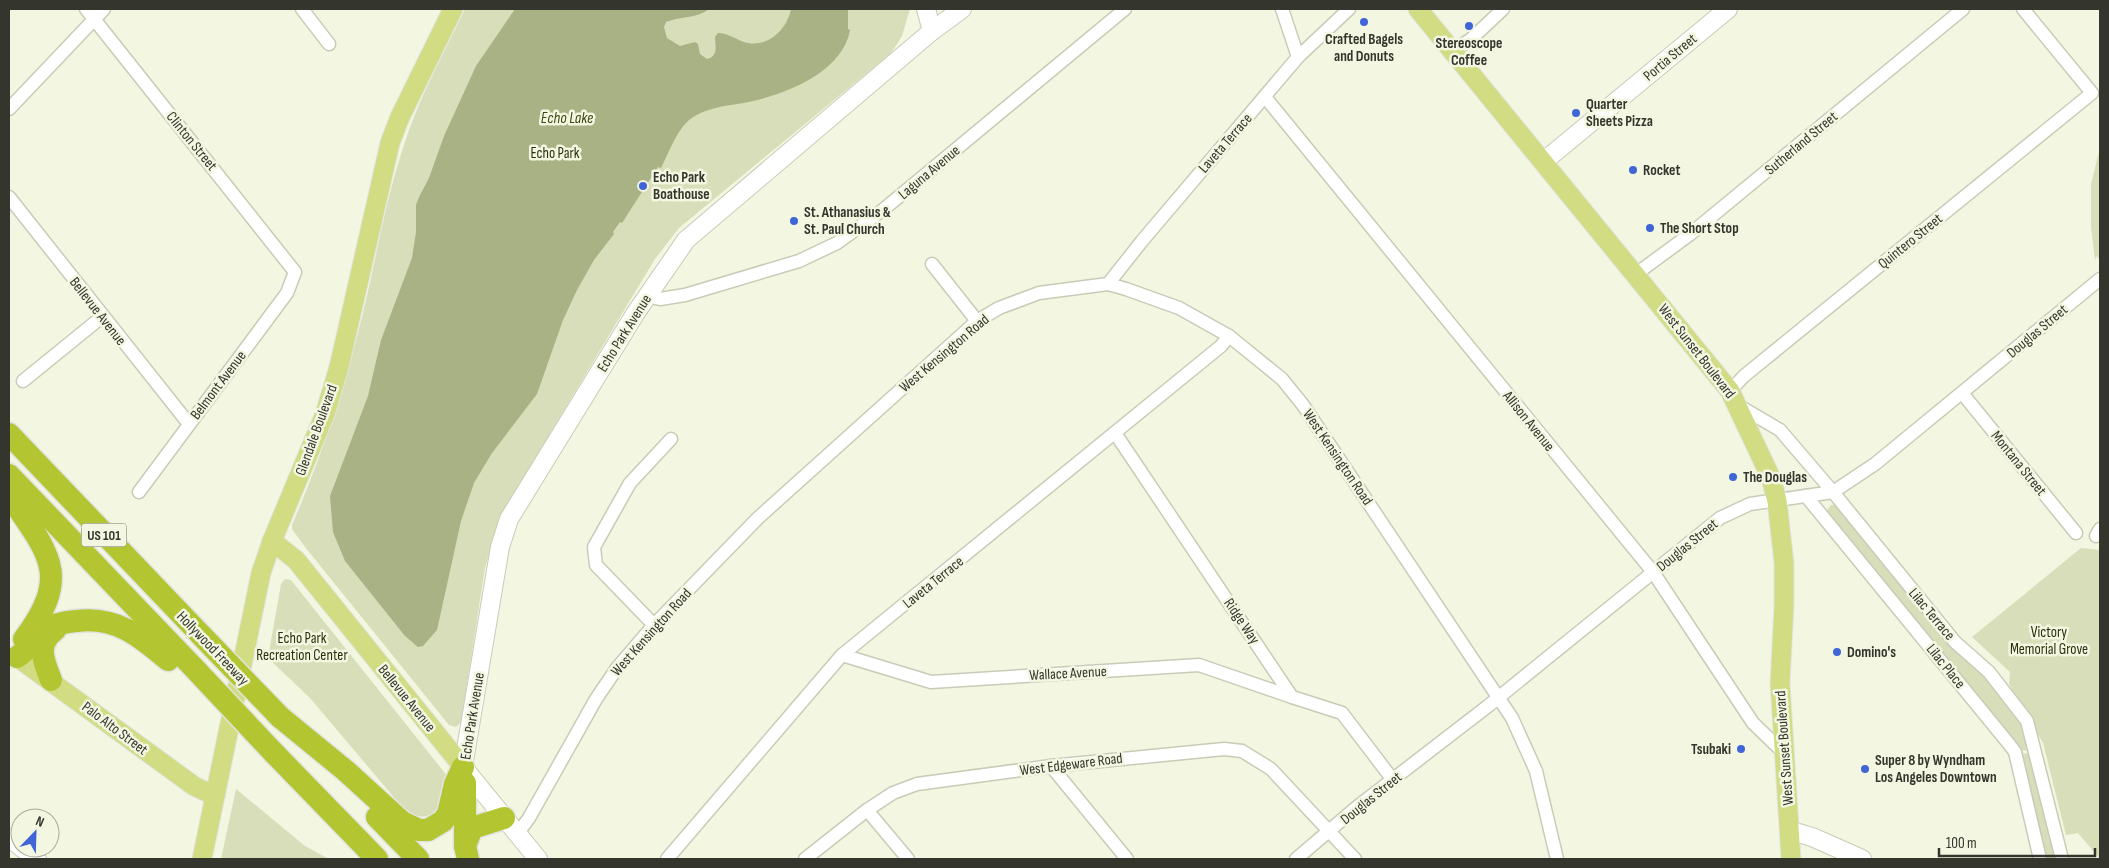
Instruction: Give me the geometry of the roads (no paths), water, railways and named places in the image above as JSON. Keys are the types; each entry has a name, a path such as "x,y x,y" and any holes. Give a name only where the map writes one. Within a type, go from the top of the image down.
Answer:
{"highway":[{"name":"Hollywood Freeway","path":"9,434 280,718 418,859"},
{"name":"Hollywood Freeway","path":"9,476 193,674 273,752 377,859"},
{"path":"9,495 44,548 51,571 50,593 47,604 22,642 13,662"},
{"path":"51,680 42,656 42,646 46,639 61,626 83,620"},
{"path":"13,662 47,629 69,621 83,620 111,622 136,633 193,674"},
{"path":"280,718 346,771 402,822 418,830 428,830 443,822 448,814 455,784 463,767"},
{"path":"463,767 466,797 467,853"},
{"path":"467,853 472,828 510,826"}],"main road":[{"name":"Glendale Boulevard","path":"202,859 258,588 272,541 318,434 336,376 390,143 400,117 453,9"},
{"name":"West Sunset Boulevard","path":"1418,9 1636,274 1735,399 1771,478 1777,501 1785,580 1780,683 1791,859"},
{"name":"Bellevue Avenue","path":"272,541 296,560 463,767"},
{"name":"Palo Alto Street","path":"13,662 51,680 194,786 215,796"}],"street":[{"name":"Clinton Street","path":"86,9 287,259 295,272 294,276"},
{"path":"9,109 104,9"},
{"path":"302,9 329,44"},
{"path":"926,9 932,31"},
{"name":"Echo Park Avenue","path":"463,767 500,547 509,519 647,296 676,253 699,227 932,31 962,9"},
{"name":"Laguna Avenue","path":"647,296 660,299 685,295 799,261 837,244 884,209 1125,9"},
{"path":"1282,9 1298,57"},
{"name":"Laveta Terrace","path":"1108,284 1142,241 1298,57 1349,9"},
{"path":"1452,51 1470,40 1503,9"},
{"name":"Portia Street","path":"1543,162 1728,9"},
{"name":"Sutherland Street","path":"1636,274 1689,235 1963,9"},
{"name":"Quintero Street","path":"1735,399 1744,376 2092,93 2023,9"},
{"name":"Allison Avenue","path":"1265,97 1653,572 1753,723 1783,752"},
{"name":"Bellevue Avenue","path":"9,199 189,424"},
{"path":"932,264 977,321"},
{"name":"Belmont Avenue","path":"139,492 287,293 294,276"},
{"name":"Douglas Street","path":"1296,859 1720,518 1750,504 1833,492 1875,464 2100,279"},
{"name":"West Kensington Road","path":"510,826 530,818 596,699 616,668 654,625 758,518 977,321 999,308 1039,293 1108,284 1152,297 1179,308 1229,336 1282,379 1302,405 1499,697 1526,744 1536,771 1557,859"},
{"path":"23,381 102,316"},
{"name":"Laveta Terrace","path":"667,859 842,655 1221,346 1229,336"},
{"name":"Montana Street","path":"1962,393 2076,533"},
{"name":"Lilac Terrace","path":"1735,399 1780,430 1955,642 1989,672 2028,721 2062,859"},
{"name":"Ridge Way","path":"1115,433 1292,697"},
{"path":"654,625 596,565 594,547 630,483 671,439"},
{"name":"Lilac Place","path":"1806,496 2015,752 2040,859"},
{"name":"Wallace Avenue","path":"842,655 931,682 1199,665 1292,697"},
{"path":"1292,697 1342,713 1393,780"},
{"name":"West Edgeware Road","path":"805,859 867,810 893,793 917,784 1203,749 1242,751 1271,769 1355,859"},
{"path":"1052,766 1128,859"},
{"name":"Bellevue Avenue","path":"463,767 538,859"},
{"path":"867,810 908,859"},
{"path":"1789,830 1812,837 1862,859"}],"water":[{"name":"Echo Lake","path":"515,9 709,9 693,16 666,22 664,27 667,38 680,46 695,42 698,44 700,54 707,59 711,58 715,53 715,37 718,33 744,42 760,43 775,36 780,31 789,17 791,9 848,9 848,29 850,30 845,45 836,58 811,79 764,98 701,113 688,121 680,131 661,168 658,167 622,223 620,222 613,232 614,234 594,260 577,290 563,320 537,394 492,453 474,483 461,521 437,630 423,646 418,647 405,636 345,561 333,532 330,496 368,396 381,340 412,258 416,232 416,205 419,197 429,178 444,136 476,66"}],"place":[{"name":"Crafted Bagels and Donuts","path":"1364,22"},
{"name":"Stereoscope Coffee","path":"1469,26"},
{"name":"Quarter Sheets Pizza","path":"1576,113"},
{"name":"Rocket","path":"1633,170"},
{"name":"Echo Park Boathouse","path":"643,186"},
{"name":"St. Athanasius & St. Paul Church","path":"794,221"},
{"name":"The Short Stop","path":"1650,228"},
{"name":"The Douglas","path":"1733,477"},
{"name":"Domino's","path":"1837,652"},
{"name":"Tsubaki","path":"1741,749"},
{"name":"Super 8 by Wyndham Los Angeles Downtown","path":"1865,769"}],"park label":[{"name":"Echo Park","path":"555,153"},
{"name":"Victory Memorial Grove","path":"2049,640"},
{"name":"Echo Park Recreation Center","path":"302,646"}]}
